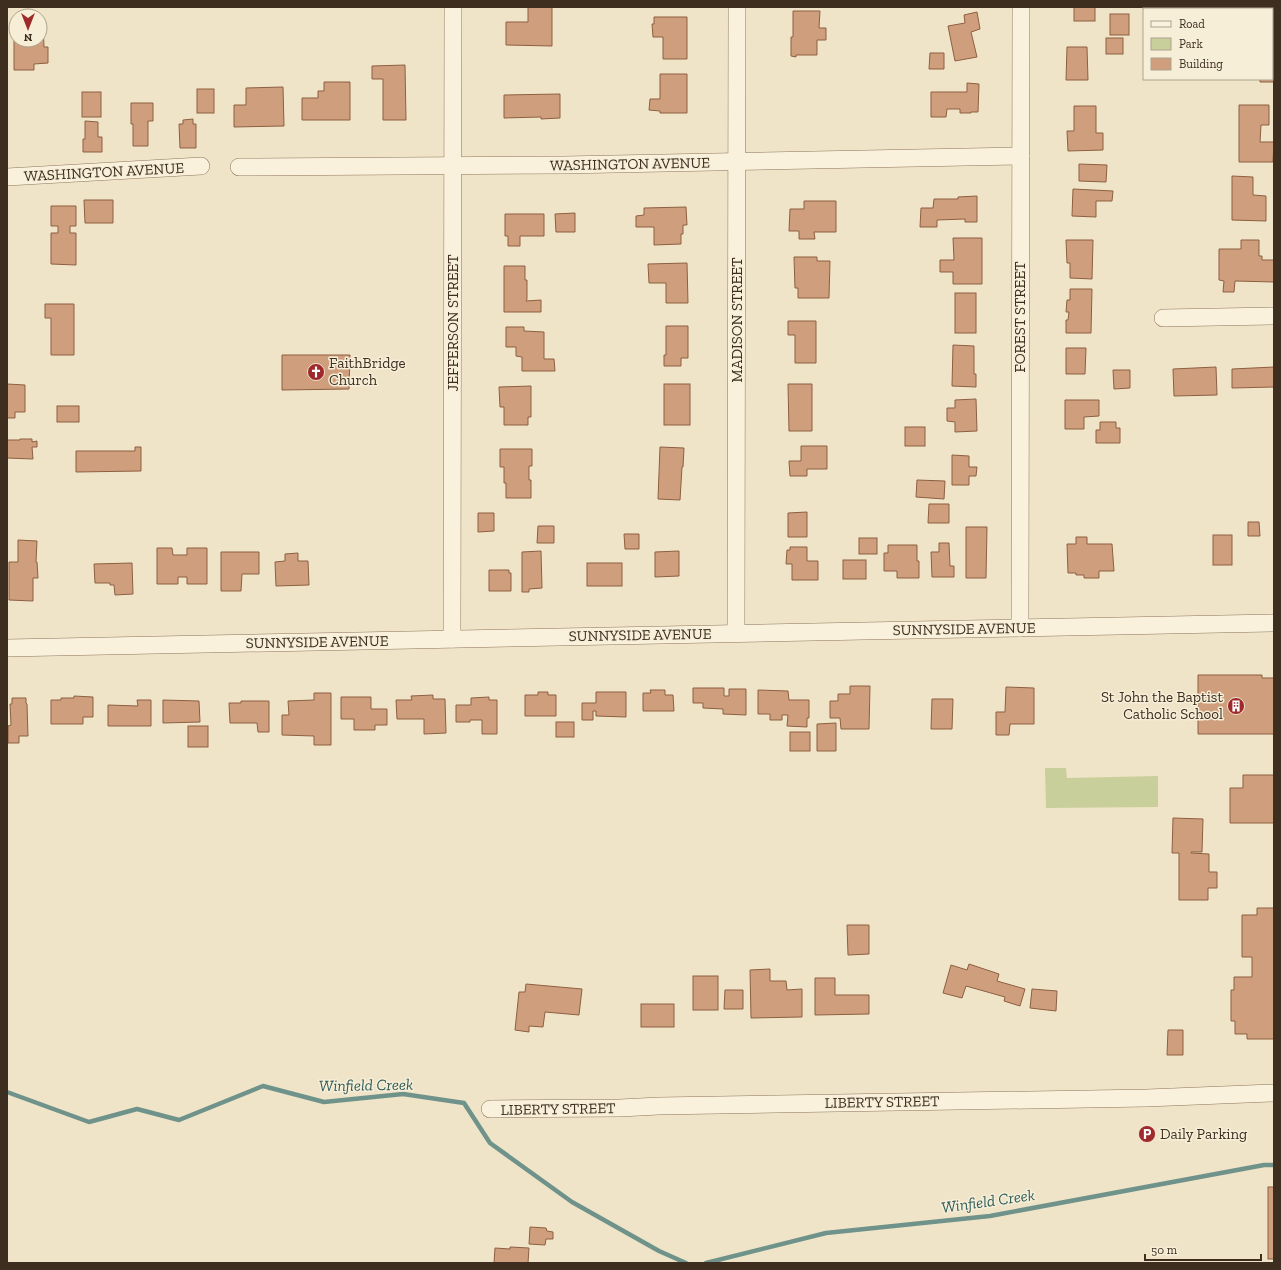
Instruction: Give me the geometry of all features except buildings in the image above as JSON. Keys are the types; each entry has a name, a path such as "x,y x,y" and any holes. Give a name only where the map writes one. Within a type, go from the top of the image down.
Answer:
{"street":[{"name":"JEFFERSON STREET","path":"452,639 453,7"},
{"name":"MADISON STREET","path":"736,633 737,7"},
{"name":"FOREST STREET","path":"1020,628 1021,7"},
{"name":"WASHINGTON AVENUE","path":"239,167 453,166 1020,156"},
{"name":"WASHINGTON AVENUE","path":"7,177 200,166"},
{"path":"1163,318 1274,316"},
{"name":"SUNNYSIDE AVENUE","path":"7,648 1274,623"},
{"name":"LIBERTY STREET","path":"490,1110 1148,1098 1274,1093"}],"green space":[{"path":"1045,768 1066,768 1067,778 1158,776 1158,807 1046,808"}],"waterway":[{"name":"Winfield Creek","path":"7,1092 89,1122 137,1109 179,1120 263,1086 324,1102 403,1094 464,1103 490,1143 572,1202 659,1251 686,1263"},
{"name":"Winfield Creek","path":"706,1263 826,1233 990,1216 1264,1165 1274,1165"}],"place":[{"name":"FaithBridge Church","path":"316,372"},
{"name":"St John the Baptist Catholic School","path":"1236,706"},
{"name":"Daily Parking","path":"1147,1134"}]}
